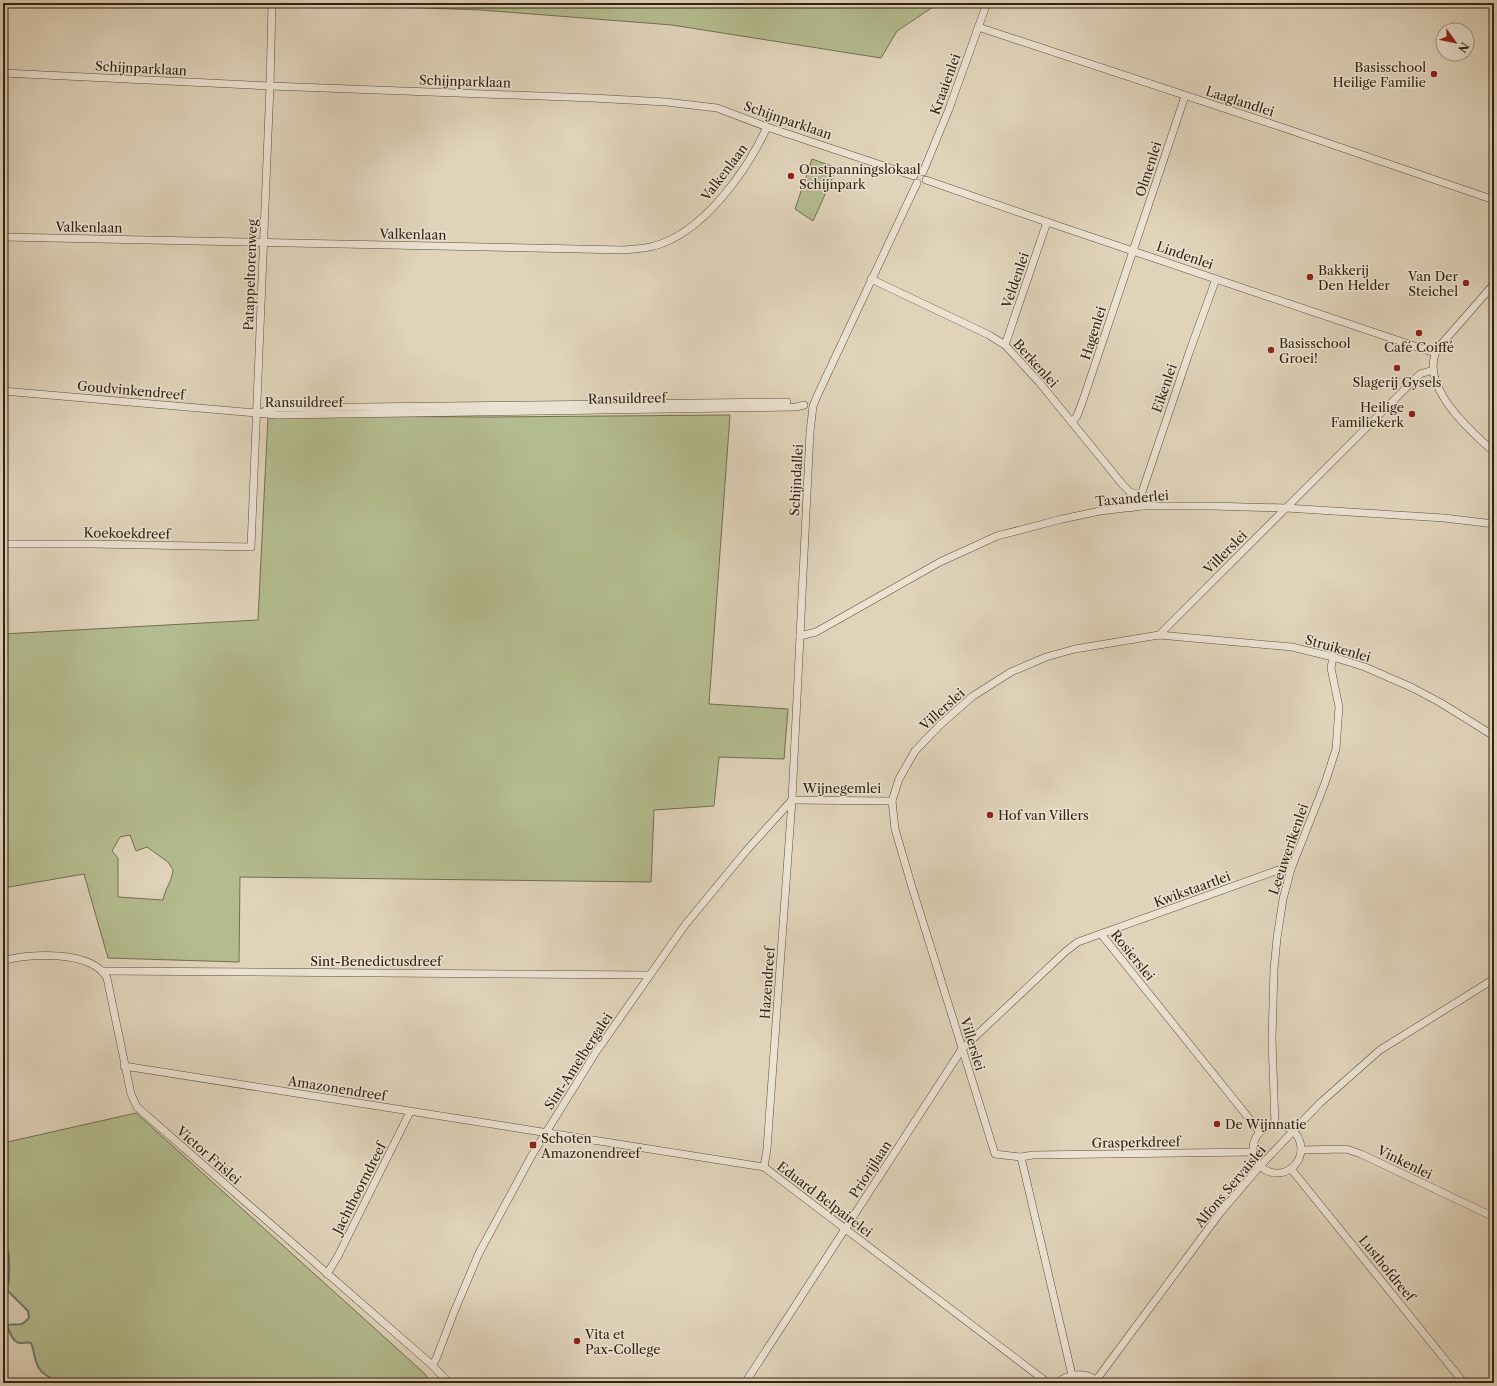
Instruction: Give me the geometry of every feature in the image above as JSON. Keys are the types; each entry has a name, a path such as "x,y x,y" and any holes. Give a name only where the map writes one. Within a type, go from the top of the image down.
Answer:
{"street":[{"name":"Patappeltorenweg","path":"251,547 270,86 272,3"},
{"name":"Kraaienlei","path":"923,172 949,109 987,3"},
{"name":"Laaglandlei","path":"978,27 1292,131 1494,200"},
{"name":"Schijnparklaan","path":"3,73 270,86 666,102 716,108 766,127 914,176"},
{"name":"Olmenlei","path":"1133,250 1185,96"},
{"name":"Valkenlaan","path":"3,236 624,250 654,246 685,233 707,214 725,193 758,146 766,127"},
{"path":"923,172 926,180 921,184 917,183 914,176 916,173 923,172"},
{"name":"Lindenlei","path":"926,180 1435,353"},
{"name":"Schijndallei","path":"792,800 810,432 813,406 830,366 917,183"},
{"name":"Veldenlei","path":"1005,345 1047,222"},
{"name":"Hagenlei","path":"1072,422 1077,416 1083,400 1133,250"},
{"name":"Berkenlei","path":"871,279 963,322 1005,345 1039,382 1130,492"},
{"name":"Eikenlei","path":"1142,506 1141,495 1189,353 1216,279"},
{"path":"1494,284 1442,343 1435,353 1433,370 1438,385 1456,415 1469,430 1494,452"},
{"name":"Villerslei","path":"1021,1157 995,1154 895,828 892,801 899,779 915,751 940,725 973,696 1011,672 1046,657 1075,649 1159,635 1420,374 1433,370"},
{"name":"Goudvinkendreef","path":"3,391 256,413"},
{"name":"Ransuildreef","path":"256,413 278,415 813,406"},
{"path":"1131,508 1130,492 1141,495"},
{"name":"Taxanderlei","path":"800,636 816,632 940,562 997,536 1100,511 1142,506 1286,508 1444,518 1494,524"},
{"name":"Koekoekdreef","path":"3,544 251,547"},
{"name":"Struikenlei","path":"1159,635 1284,646 1333,657 1365,667 1413,688 1441,703 1494,736"},
{"name":"Leeuwerikenlei","path":"1275,1125 1272,1039 1274,969 1283,899 1291,869 1325,783 1336,749 1339,707 1331,668 1333,657"},
{"name":"Wijnegemlei","path":"792,800 892,801"},
{"name":"Sint-Amelbergalei","path":"432,1365 436,1359 479,1253 546,1132 596,1052 649,974 685,925 770,822 792,800"},
{"name":"Hazendreef","path":"764,1167 767,1149 792,800"},
{"name":"Kwikstaartlei","path":"1101,934 1281,869 1291,869"},
{"name":"Rosierslei","path":"962,1049 1078,942 1101,934 1260,1132"},
{"path":"3,961 23,956 44,955 69,957 103,970"},
{"name":"Sint-Benedictusdreef","path":"103,970 649,974"},
{"name":"Victor Frislei","path":"103,970 107,978 131,1094 138,1107 432,1365 449,1383"},
{"name":"Alfons Servaislei","path":"1097,1382 1220,1213 1260,1166 1294,1132 1320,1102 1380,1050 1494,979"},
{"name":"Priorijlaan","path":"745,1383 962,1049"},
{"name":"Amazonendreef","path":"124,1066 410,1112 546,1132"},
{"name":"Jachthoorndreef","path":"327,1274 344,1244 410,1112"},
{"path":"1275,1125 1286,1127 1294,1132 1299,1139 1301,1150 1299,1160 1291,1168 1284,1172 1275,1173 1267,1171 1260,1166 1253,1152 1255,1140 1260,1132 1275,1125"},
{"name":"Eduard Belpairelei","path":"546,1132 764,1167 1048,1383"},
{"name":"Vinkenlei","path":"1301,1150 1346,1149 1361,1154 1494,1218"},
{"name":"Grasperkdreef","path":"1021,1157 1033,1155 1253,1152"},
{"path":"1021,1157 1072,1375"},
{"name":"Lusthofdreef","path":"1291,1168 1464,1383"},
{"path":"1057,1383 1072,1375 1089,1376 1097,1382"}],"green space":[{"path":"280,3 939,3 897,31 881,58 672,25 481,10"},
{"path":"812,159 837,168 813,221 795,209"},
{"path":"730,415 709,704 788,709 784,759 719,757 714,806 654,810 651,882 240,877 239,962 108,958 84,874 3,888 3,634 258,620 268,416 492,417","holes":["130,835 136,851 147,847 168,862 173,870 163,900 118,897 118,858 112,851 120,837"]},
{"path":"136,1113 423,1372 432,1383 56,1383 53,1379 43,1373 37,1365 31,1343 18,1343 12,1337 7,1325 21,1324 29,1318 28,1311 7,1290 9,1282 9,1254 3,1236 3,1143"}],"waterway":[{"path":"3,1236 9,1263 7,1290 28,1311 29,1318 21,1324 7,1325 12,1337 18,1343 31,1343 39,1368 56,1383"}],"place":[{"name":"Basisschool Heilige Familie","path":"1434,74"},
{"name":"Onstpanningslokaal Schijnpark","path":"791,176"},
{"name":"Bakkerij Den Helder","path":"1310,277"},
{"name":"Van Der Steichel","path":"1466,283"},
{"name":"Café Coiffé","path":"1419,333"},
{"name":"Basisschool Groei!","path":"1271,350"},
{"name":"Slagerij Gysels","path":"1397,368"},
{"name":"Heilige Familiekerk","path":"1412,414"},
{"name":"Hof van Villers","path":"990,815"},
{"name":"De Wijnnatie","path":"1217,1124"},
{"name":"Schoten Amazonendreef","path":"533,1145"},
{"name":"Vita et Pax-College","path":"577,1341"}]}
